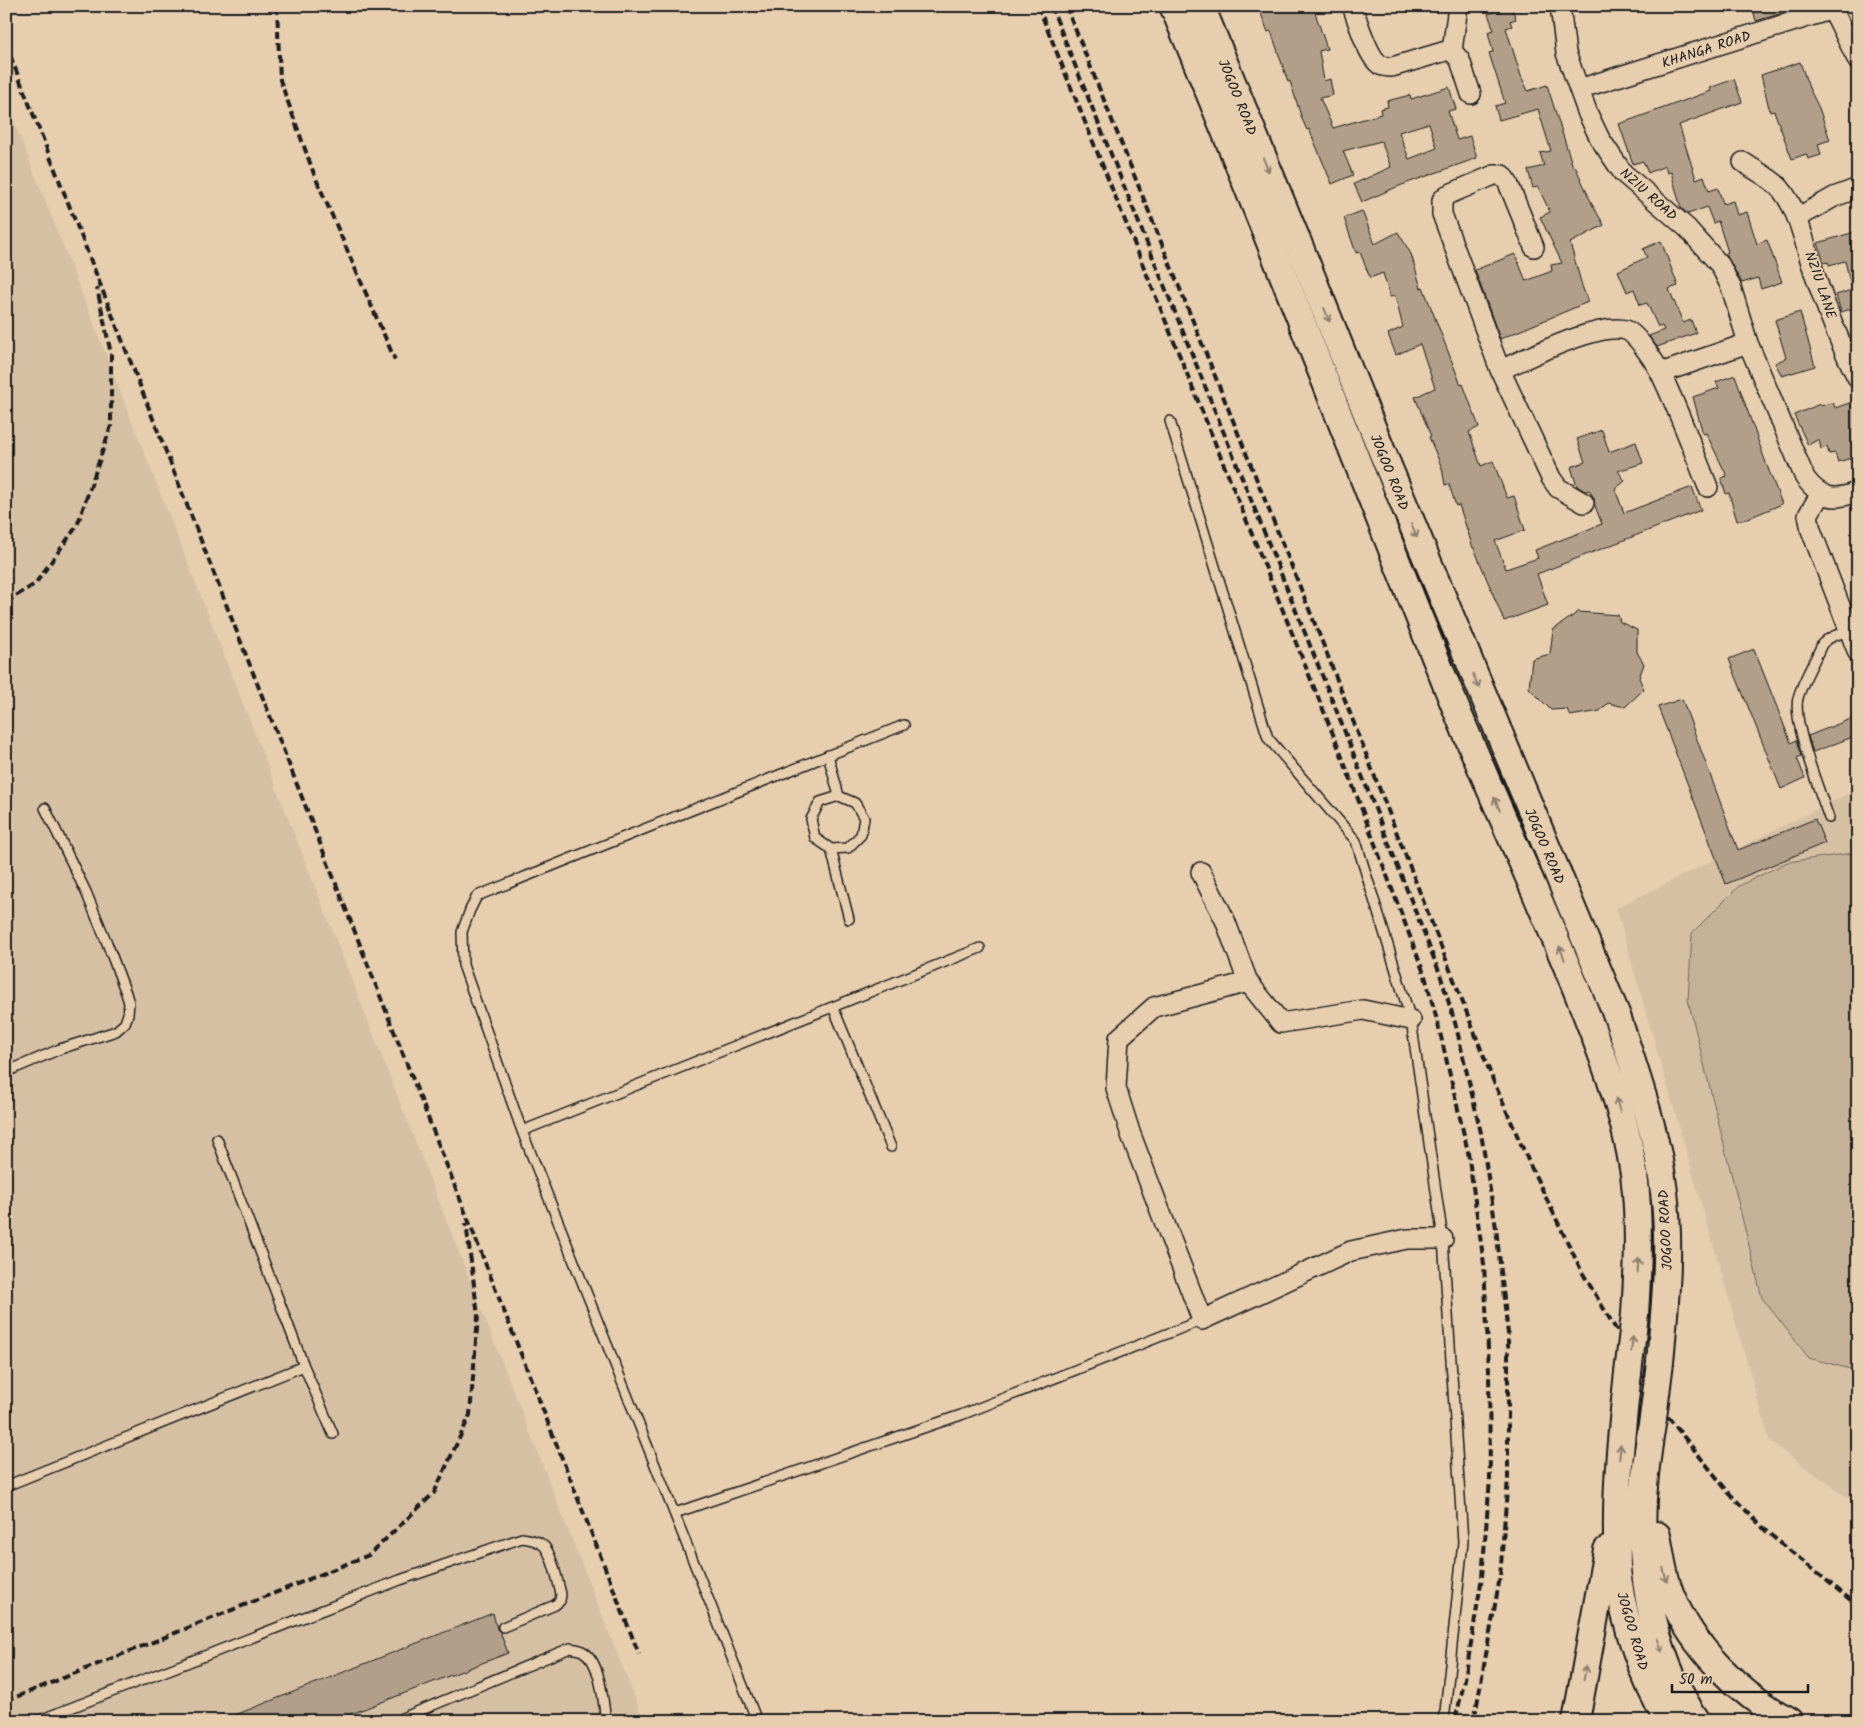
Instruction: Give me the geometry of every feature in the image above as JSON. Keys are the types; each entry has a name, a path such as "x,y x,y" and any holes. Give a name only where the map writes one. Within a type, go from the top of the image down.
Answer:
{"main road":[{"name":"JOGOO ROAD","path":"1173,6 1332,396 1446,686 1556,938 1602,1052 1623,1123 1633,1170 1638,1215 1635,1314 1616,1500 1618,1578 1626,1614 1642,1668 1655,1699 1668,1721"},
{"name":"JOGOO ROAD","path":"1200,6 1299,245 1388,468 1617,1016 1641,1088 1657,1151 1664,1192 1668,1244 1667,1284 1660,1362 1645,1476 1644,1548 1647,1589 1656,1632 1670,1669 1697,1721"},
{"path":"1645,1476 1670,1594 1682,1616 1696,1639 1728,1677 1758,1702 1789,1721"},
{"path":"1576,1721 1616,1500"}],"street":[{"path":"1352,6 1372,56 1378,64 1384,67 1398,66 1452,51"},
{"path":"1458,6 1452,51 1460,60 1471,94"},
{"name":"NZIU ROAD","path":"1560,6 1566,53 1600,140 1623,173 1687,228 1720,265 1731,287 1748,343 1805,478 1811,486 1821,493"},
{"path":"1832,8 1858,61"},
{"name":"KHANGA ROAD","path":"1579,89 1832,8"},
{"name":"NZIU LANE","path":"1743,162 1778,186 1788,200 1797,218 1819,286 1858,379"},
{"path":"1534,246 1508,183 1502,175 1494,175 1447,195 1442,200 1442,214 1500,370 1551,478 1558,488 1584,503"},
{"path":"1797,218 1834,197 1858,188"},
{"path":"1500,370 1598,331 1615,329 1627,331 1634,335 1661,373 1708,487"},
{"path":"1661,373 1748,343"},
{"path":"1858,492 1835,498 1821,493 1808,515 1811,530 1858,653"},
{"path":"1201,872 1225,920 1248,982 1281,1023 1363,1010 1410,1020"},
{"path":"1248,982 1154,1008 1119,1038 1116,1088 1131,1135 1202,1320 1351,1251 1407,1239 1444,1238"}],"lane":[{"path":"1170,421 1268,738 1356,841 1410,1020 1444,1238 1464,1542 1445,1712 1442,1721"},
{"path":"1829,818 1798,725 1798,697 1822,644 1834,635 1849,631"},
{"path":"757,1721 522,1131 463,966 462,932 477,896 904,725"},
{"path":"828,755 839,796"},
{"path":"831,850 848,848 861,835 864,818 855,802 839,796 820,802 811,819 815,838 831,850 848,919"},
{"path":"6,1072 60,1049 116,1031 125,1023 128,1014 129,1003 108,943 86,892 45,808"},
{"path":"522,1131 980,948"},
{"path":"833,1007 891,1147"},
{"path":"217,1139 304,1366 333,1434"},
{"path":"675,1513 961,1415 1202,1320"},
{"path":"6,1486 304,1366"},
{"path":"37,1721 400,1580 522,1538 533,1540 543,1545 548,1551 561,1594 560,1601 503,1627"},
{"path":"395,1721 570,1648 582,1650 591,1659 599,1678 606,1721"}],"shaded area":[{"path":"6,101 554,1494 644,1721 6,1721"},
{"path":"1858,789 1858,1505 1770,1442 1616,908"},
{"path":"1853,853 1858,855 1858,1371 1809,1358 1762,1298 1688,1000 1692,933 1739,886 1787,862"}],"building":[{"path":"1258,6 1313,6 1327,49 1319,51 1324,81 1330,79 1333,95 1320,98 1333,128 1381,114 1380,109 1388,107 1387,101 1410,95 1411,99 1449,87 1456,109 1448,111 1457,140 1470,136 1477,158 1399,186 1362,202 1354,184 1391,167 1381,141 1343,151 1353,175 1332,184 1309,129 1307,130 1302,119 1271,31 1268,32","holes":["1429,123 1437,148 1409,159 1399,132"]},
{"path":"1492,6 1511,6 1516,19 1510,21 1512,26 1506,28 1521,76 1528,91 1547,85 1573,167 1575,166 1604,225 1570,243 1588,302 1500,339 1475,270 1515,254 1526,281 1552,271 1551,265 1562,263 1540,217 1550,212 1538,187 1533,188 1528,170 1544,166 1540,153 1551,151 1538,109 1499,120 1495,106 1505,103 1489,53 1493,52 1488,32 1494,30 1488,14 1494,12"},
{"path":"1752,6 1796,6 1796,9 1756,21"},
{"path":"1800,62 1830,140 1818,144 1821,155 1808,159 1806,154 1792,159 1774,111 1770,112 1761,75"},
{"path":"1734,79 1742,102 1679,125 1696,179 1704,176 1709,191 1718,188 1723,204 1733,201 1737,215 1747,212 1757,244 1767,240 1782,282 1761,289 1758,278 1742,283 1725,253 1728,252 1718,221 1713,223 1707,207 1688,214 1681,208 1671,172 1667,173 1665,166 1648,173 1643,161 1633,164 1619,124 1711,91 1710,88"},
{"path":"1362,211 1375,244 1398,232 1411,254 1421,288 1423,287 1479,427 1469,432 1481,466 1493,461 1507,498 1514,496 1525,530 1495,541 1506,569 1538,558 1535,550 1602,524 1594,498 1589,490 1585,491 1577,486 1571,467 1585,462 1577,439 1602,430 1609,452 1636,442 1643,463 1618,471 1625,481 1615,489 1624,513 1692,487 1701,510 1537,574 1548,605 1504,621 1473,548 1459,505 1456,506 1449,484 1445,485 1442,468 1415,397 1435,388 1420,344 1396,355 1388,334 1403,327 1395,296 1390,297 1383,273 1370,278 1360,252 1356,253 1344,218"},
{"path":"1858,231 1858,307 1841,312 1836,295 1852,290 1845,261 1829,265 1828,262 1824,263 1818,243"},
{"path":"1661,241 1678,286 1669,289 1683,323 1691,320 1696,333 1657,347 1649,336 1664,330 1662,326 1658,327 1647,303 1640,305 1634,289 1627,292 1618,271 1647,257 1643,249"},
{"path":"1800,312 1815,366 1782,376 1775,363 1786,358 1775,320"},
{"path":"1735,375 1782,504 1751,518 1737,521 1729,493 1726,494 1721,478 1727,476 1706,433 1703,434 1693,397 1719,388 1716,382"},
{"path":"1858,400 1858,427 1854,429 1858,443 1858,456 1838,462 1835,453 1829,454 1827,447 1821,449 1819,439 1808,445 1794,415 1820,404 1821,406 1833,402 1835,408"},
{"path":"1578,612 1618,615 1620,622 1637,630 1637,652 1644,664 1639,678 1644,689 1625,707 1608,703 1600,711 1570,716 1567,709 1551,710 1529,688 1532,659 1550,654 1553,630"},
{"path":"1754,649 1791,743 1796,740 1801,756 1797,758 1805,778 1781,789 1729,659"},
{"path":"1682,699 1738,850 1815,819 1825,843 1726,884 1658,707"},
{"path":"1858,716 1858,735 1813,752 1808,736"},
{"path":"493,1613 497,1629 508,1653 333,1721 220,1721"}],"railway":[{"path":"277,6 280,80 314,174 395,360"},
{"path":"1038,6 1339,749 1425,976 1438,1024 1468,1152 1484,1264 1489,1370 1490,1479 1482,1577 1465,1679 1455,1721"},
{"path":"1051,6 1339,717 1440,974 1456,1026 1481,1133 1496,1228 1508,1334 1508,1478 1500,1577 1474,1721"},
{"path":"1066,6 1327,654 1493,1080 1531,1167 1582,1272 1668,1417 1729,1493 1767,1532 1858,1606"},
{"path":"6,45 639,1654"},
{"path":"6,602 35,584 77,526 111,426 111,354 97,288"},
{"path":"6,1701 369,1555 434,1493 470,1415 478,1316 466,1223"}]}
